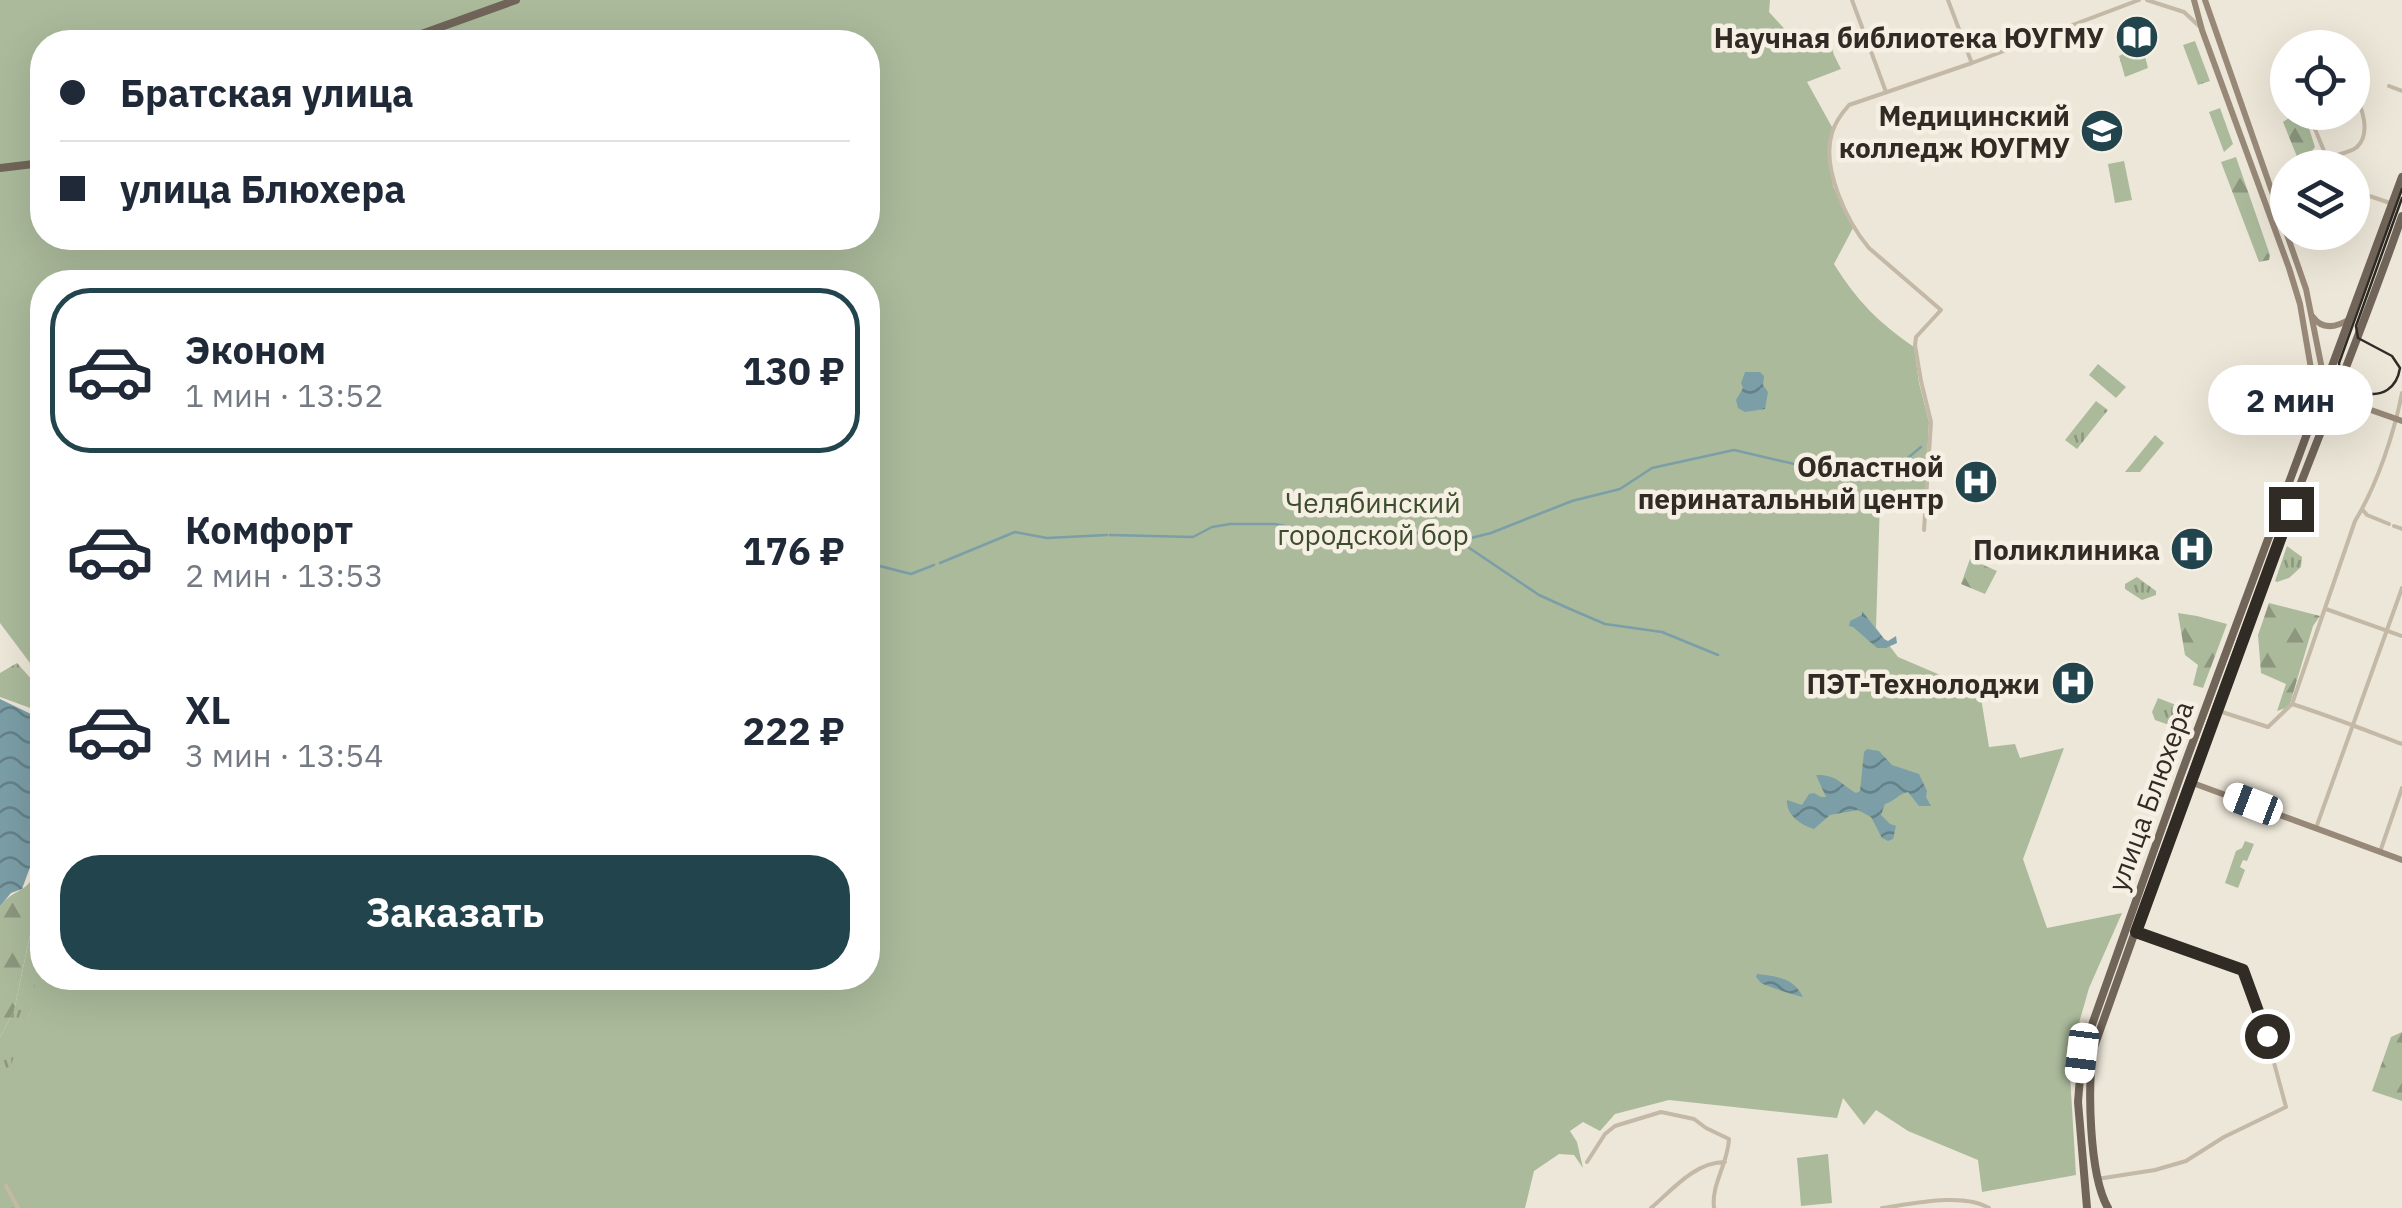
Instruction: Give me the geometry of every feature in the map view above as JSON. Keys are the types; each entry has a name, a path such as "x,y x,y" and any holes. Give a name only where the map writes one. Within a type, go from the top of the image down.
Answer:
{"main road":[{"path":"432,30 516,0"},
{"path":"2194,0 2300,304 2316,406 2334,397 2399,420"},
{"path":"2205,0 2306,289 2319,365 2334,397"},
{"path":"0,168 30,164"},
{"path":"2325,384 2402,177"},
{"name":"улица Блюхера","path":"2108,1208 2097,1178 2089,1089 2094,1047 2402,216"},
{"path":"2312,314 2316,322 2326,327 2351,318"},
{"name":"улица Блюхера","path":"2087,1208 2078,1102 2082,1053 2325,384"},
{"path":"2180,777 2402,860"}],"street":[{"path":"1852,0 1886,92"},
{"path":"1948,0 1972,63"},
{"path":"1924,530 1932,422 1921,382 1916,337 1941,310 1860,237 1832,173 1831,136 1849,105 2139,0"},
{"path":"2146,0 2184,12 2202,30"},
{"path":"2388,86 2402,91"},
{"path":"2370,196 2392,204"},
{"path":"2216,710 2268,727 2292,704 2355,521 2399,420 2402,393"},
{"path":"2362,509 2366,515 2402,528"},
{"path":"2316,828 2402,588"},
{"path":"2326,609 2402,636"},
{"path":"2292,704 2402,744"},
{"path":"2380,852 2402,788"},
{"path":"2097,1178 2155,1170 2186,1161 2224,1137 2286,1107 2262,1020 2243,970 2136,932"},
{"path":"1587,1162 1604,1134 1615,1126 1662,1112 1694,1118 1729,1139 1728,1155 1712,1197 1714,1208"},
{"path":"1650,1208 1691,1173 1725,1162"},
{"path":"6,1186 18,1208"},
{"path":"1882,1208 1949,1200 1988,1208"}],"green space":[{"name":"Челябинский городской бор","path":"0,0 1770,0 1769,12 1792,37 1827,30 1841,69 1807,82 1832,127 1833,186 1853,228 1834,264 1870,310 1914,347 1929,422 1925,497 1880,500 1876,628 1898,657 1980,692 1989,747 2015,744 2020,758 2064,748 2023,859 2047,928 2122,913 2089,988 2069,1058 2076,1175 1982,1192 1978,1160 1908,1131 1876,1110 1864,1125 1843,1098 1837,1118 1669,1100 1615,1114 1600,1131 1583,1122 1570,1131 1583,1168 1574,1155 1559,1154 1534,1171 1525,1208 20,1208 0,1157 0,1095 31,1010 34,990 880,990 880,270 30,270 30,663 0,623"},
{"path":"2195,41 2210,81 2198,85 2183,45"},
{"path":"2127,52 2145,56 2148,68 2125,77 2119,56"},
{"path":"2220,108 2233,144 2224,152 2209,112"},
{"path":"2286,130 2310,130 2313,150 2294,150"},
{"path":"2236,157 2269,260 2259,262 2221,162"},
{"path":"2124,161 2132,200 2115,203 2108,164"},
{"path":"2098,364 2126,387 2116,398 2089,375"},
{"path":"2096,401 2108,410 2077,449 2065,440"},
{"path":"2155,435 2164,443 2140,472 2125,472"},
{"path":"2287,546 2302,557 2301,567 2277,582 2275,581"},
{"path":"1970,559 1997,571 1985,594 1961,584"},
{"path":"2137,577 2156,595 2142,600 2125,589 2125,584"},
{"path":"2269,603 2320,616 2313,626 2289,707 2277,711 2286,684 2261,673 2258,635"},
{"path":"2178,613 2227,624 2203,688 2193,685 2198,665 2185,655"},
{"path":"17,663 30,678 30,708 0,697 0,673"},
{"path":"2158,698 2181,707 2175,727 2155,720 2152,712"},
{"path":"2245,841 2254,844 2240,867 2245,870 2238,888 2225,883 2236,851"},
{"path":"30,881 30,935 14,1011 0,1037 0,906"},
{"path":"30,935 30,990 37,990 0,1106 0,1037 14,1011"},
{"path":"2402,1032 2402,1101 2372,1091 2391,1037"},
{"path":"0,1108 28,1208 0,1208"},
{"path":"1828,1154 1832,1203 1801,1206 1797,1158"}],"water":[{"path":"1745,372 1760,372 1764,376 1763,385 1768,392 1765,409 1745,412 1738,408 1736,400"},
{"path":"1862,611 1884,639 1896,636 1897,643 1877,648 1849,626"},
{"path":"0,699 30,714 30,867 22,889 11,893 0,906"},
{"path":"1867,749 1879,751 1892,765 1919,774 1931,806 1919,806 1908,792 1885,804 1881,815 1896,826 1893,839 1888,841 1882,838 1871,817 1858,810 1830,815 1814,829 1795,819 1787,800 1802,805 1809,794 1826,797 1816,775 1834,778 1856,793 1860,791"},
{"path":"1757,974 1790,982 1803,997 1761,983"}],"waterway":[{"path":"1110,535 1193,537 1212,527 1230,524 1275,524 1365,542 1402,530 1459,541 1491,533 1572,501 1620,489 1652,468 1734,450 1803,466 1897,467 1921,447"},
{"path":"940,563 1015,532 1047,538 1107,535"},
{"path":"1462,543 1539,595 1570,609 1605,624 1662,632 1718,655"},
{"path":"880,566 911,574 934,565"}],"tram line":[{"path":"2402,189 2339,363 2348,383 2367,393 2388,390 2400,368 2392,356 2358,338 2356,326 2402,198"}],"place":[{"name":"Научная библиотека ЮУГМУ","path":"2137,37"},
{"name":"Медицинский колледж ЮУГМУ","path":"2102,131"},
{"name":"Областной перинатальный центр","path":"1976,482"},
{"name":"Поликлиника","path":"2192,549"},
{"name":"ПЭТ-Технолоджи","path":"2073,683"}],"route":[{"path":"2267,1036 2243,970 2136,932 2291,509"}]}
